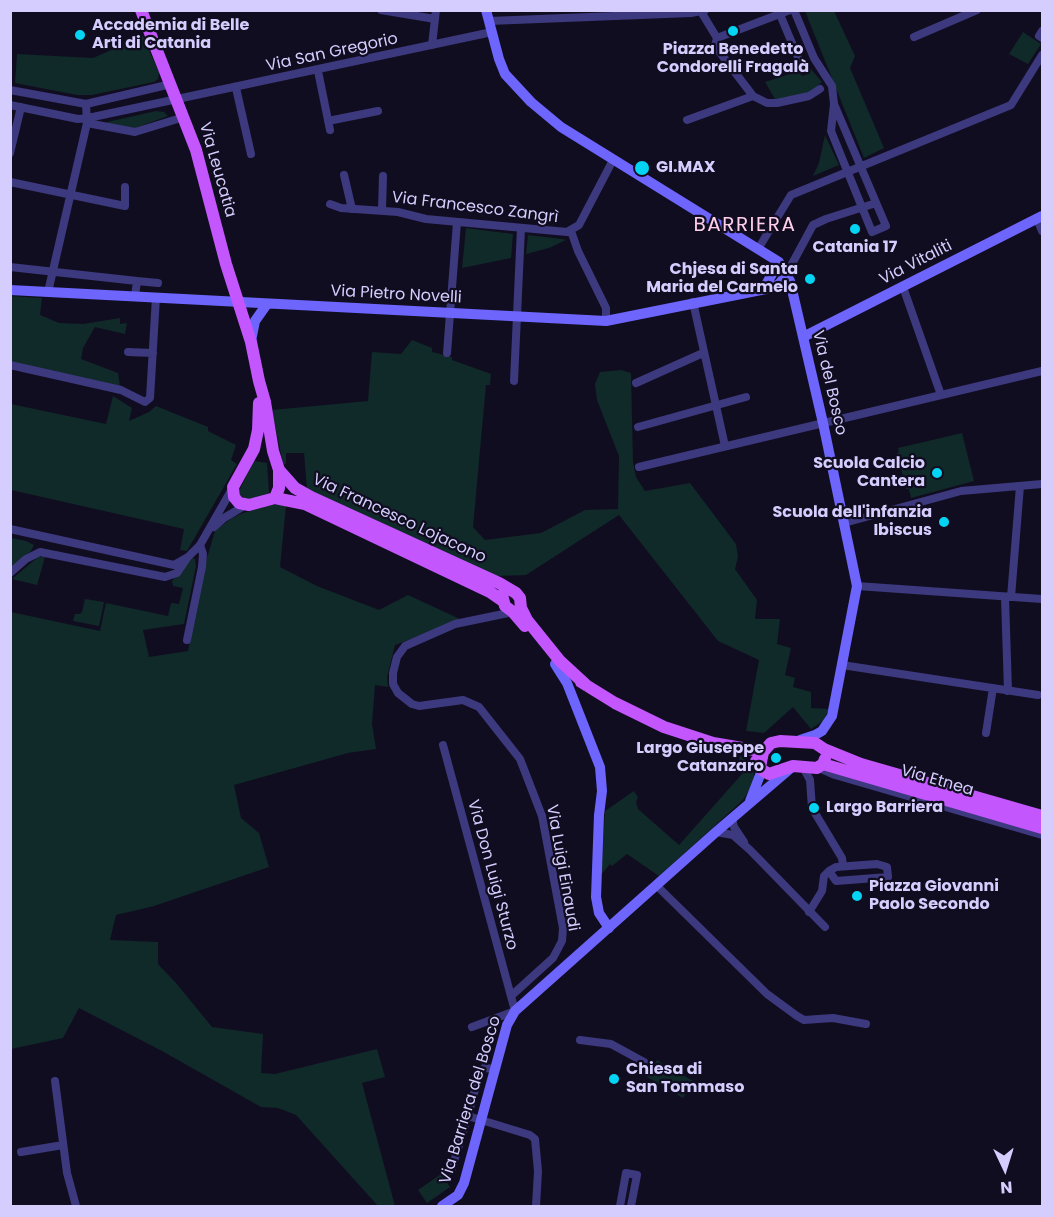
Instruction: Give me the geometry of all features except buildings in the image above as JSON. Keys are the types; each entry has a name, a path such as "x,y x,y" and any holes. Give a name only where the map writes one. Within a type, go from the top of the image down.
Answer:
{"main road":[{"name":"Via Leucatia","path":"141,10 196,150 226,264 251,342 265,402 273,451 279,470"},
{"name":"Via del Bosco","path":"487,16 506,74 516,87 561,127 779,262 788,279 823,423 857,586 830,722 815,735 797,741"},
{"name":"Via Vitaliti","path":"803,337 1040,218"},
{"path":"764,288 779,262"},
{"name":"Via Pietro Novelli","path":"10,290 606,321 776,286 788,279"},
{"name":"Via Leucatia","path":"251,342 255,321 267,304"},
{"name":"Via Leucatia","path":"233,487 254,448 260,419 259,381"},
{"path":"254,448 264,444 273,451"},
{"path":"233,487 236,500 244,506 275,498 279,488 279,470"},
{"name":"Via Francesco Lojacono","path":"279,470 295,488 311,497 510,590"},
{"name":"Via Francesco Lojacono","path":"275,498 305,504 490,592 503,601"},
{"path":"586,685 560,661 517,610 505,606 503,593 510,590 520,598 517,610 567,683 600,767 602,791 599,815 596,939"},
{"path":"555,664 615,703 652,722 696,738 739,748 765,749"},
{"path":"749,803 761,768 761,756 768,745 776,742 797,741 815,743 828,751 861,764 1042,819"},
{"path":"739,748 753,757 761,768"},
{"path":"819,767 828,751"},
{"name":"Via Etnea","path":"761,768 769,774 798,766 819,767 994,818 1042,819"},
{"name":"Via Barriera del Bosco","path":"442,1206 458,1195 462,1189 507,1025 515,1011 749,803 798,766"},
{"path":"597,897 599,913 609,928"}],"street":[{"path":"381,10 435,15 432,45"},
{"path":"717,38 779,12 790,10"},
{"path":"794,10 814,58 830,81 834,104 886,226 872,232 831,131 834,104"},
{"path":"914,37 977,10"},
{"path":"487,16 702,11 717,38 715,46 753,96 767,103 777,104 810,96 820,89"},
{"path":"779,12 802,67"},
{"path":"1042,31 1039,36 1042,38"},
{"name":"Via San Gregorio","path":"88,120 492,32"},
{"path":"758,249 791,195 1011,105 1042,55"},
{"path":"318,71 330,130"},
{"path":"10,90 86,104 171,84"},
{"path":"236,88 251,154"},
{"path":"687,120 753,96"},
{"path":"48,292 88,120 86,104"},
{"path":"10,105 88,120 135,132 184,117"},
{"path":"10,153 21,107"},
{"path":"328,121 378,111"},
{"name":"Via Francesco Zangrì","path":"330,204 352,209 382,210 457,222 571,231 579,225 613,160"},
{"path":"344,175 352,209"},
{"name":"Via Francesco Zangrì","path":"382,176 382,210"},
{"path":"10,182 125,206 125,187"},
{"path":"788,279 813,225 876,203"},
{"path":"1040,218 1042,231"},
{"path":"447,353 457,222"},
{"path":"514,381 521,228"},
{"path":"571,231 606,308 606,321"},
{"path":"10,267 159,283"},
{"path":"135,296 136,281"},
{"path":"903,286 941,395"},
{"path":"10,365 121,390 146,402 150,398 156,297"},
{"path":"693,302 725,446"},
{"path":"128,352 153,353"},
{"path":"636,383 704,353"},
{"path":"639,466 1042,372"},
{"path":"638,427 746,397"},
{"path":"844,523 961,491 1042,484"},
{"path":"1008,691 1008,597 1020,486"},
{"path":"10,573 35,554 45,552 161,576 171,576 177,573 200,545 233,487"},
{"path":"208,532 224,518 244,506"},
{"path":"10,529 169,565 188,557"},
{"path":"187,640 202,567 203,554 200,545"},
{"path":"161,576 168,571 169,565"},
{"path":"857,586 1042,599"},
{"name":"Via Luigi Einaudi","path":"511,996 553,958 562,941 563,928 542,816 520,759 480,707 463,700 419,706 412,704 398,693 393,684 393,674 399,652 405,646 455,624 517,610"},
{"path":"842,665 1038,695"},
{"path":"986,733 993,688"},
{"name":"Via Don Luigi Sturzo","path":"443,745 515,1011"},
{"path":"798,766 810,780 812,808 823,824"},
{"path":"819,767 814,787 815,806 842,858 843,866"},
{"path":"732,818 734,827 750,850"},
{"path":"994,818 1042,835"},
{"path":"716,832 733,835 825,927"},
{"path":"809,912 822,891 824,876 829,871 843,866 877,864 887,867 888,877 836,881 829,871"},
{"path":"656,885 767,994 797,1016 804,1020 833,1018 866,1024"},
{"path":"472,1027 515,1011"},
{"path":"580,1040 611,1044 644,1062"},
{"path":"452,1171 480,1071 484,1068 496,1069"},
{"path":"55,1081 67,1173 76,1206"},
{"path":"468,1116 530,1135 535,1139 538,1171 536,1206"},
{"path":"21,1152 63,1145"},
{"path":"620,1206 626,1173 637,1175 631,1206"}],"green space":[{"path":"805,11 834,11 855,56 850,68 884,148 864,158"},
{"path":"1023,32 1041,44 1028,64 1009,54"},
{"path":"143,36 159,73 158,79 154,82 92,95 77,95 15,83 17,54 93,58"},
{"path":"809,67 822,82 818,85 819,87 810,93 776,101 765,82 799,71 802,76 808,74"},
{"path":"156,111 164,112 168,116 135,128 107,122"},
{"path":"825,135 839,165 813,176 819,163"},
{"path":"466,228 513,234 511,258 462,268"},
{"path":"528,235 566,240 549,248 526,254"},
{"path":"10,296 42,298 40,315 59,323 83,324 120,318 120,324 127,323 125,334 95,327 83,348 81,359 118,373 120,386 11,362"},
{"path":"412,340 432,348 432,352 452,357 452,360 491,374 490,385 486,385 473,527 485,540 541,533 585,510 618,509 619,456 597,400 595,384 600,372 621,370 631,373 633,462 636,477 645,491 690,483 736,544 738,557 735,569 757,600 755,619 780,619 777,644 791,648 785,675 795,678 793,687 811,692 811,708 829,709 823,721 811,729 793,707 764,733 746,731 759,660 718,641 619,515 526,575 497,576 307,489 304,453 286,453 286,464 283,464 272,410 368,401 372,352 401,354"},
{"path":"113,396 132,408 129,421 149,412 156,406 208,427 208,431 236,445 231,460 237,464 187,551 180,550 184,529 11,490 11,404 106,424"},
{"name":"Scuola Calcio Cantera","path":"962,433 974,481 911,498 909,489 906,489 897,453 899,453 898,448"},
{"path":"254,461 267,463 269,493 246,500 240,495 240,489"},
{"path":"281,504 286,506 280,567 317,586 379,610 408,595 462,620 395,645 387,677 388,687 375,685 372,724 376,749 348,753 234,785 241,818 259,833 269,867 154,906 116,915 110,940 158,942 158,964 212,1027 263,1034 261,1073 275,1074 377,1049 385,1077 362,1083 395,1206 378,1206 296,1115 278,1108 261,1107 162,1051 79,1008 63,1038 11,1049 11,612 100,631 106,603 168,616 171,603 179,604 183,588 173,586 172,581 192,558 195,559 196,566 184,624 143,630 149,657 188,651 204,568 215,531 243,513"},
{"path":"11,538 34,545 31,551 11,569"},
{"path":"38,557 45,557 37,585 12,579"},
{"path":"85,599 104,602 99,626 73,621 75,614 82,612"},
{"path":"740,755 750,765 754,774 753,784 743,800 659,876 627,854 612,866 610,864 601,875 605,811 634,791 638,797 636,802 638,809 679,845 742,774"},
{"path":"657,1060 693,1081 683,1098 647,1077"},
{"path":"441,1174 450,1187 427,1203 418,1190"}],"place":[{"name":"Piazza Benedetto Condorelli Fragalà","path":"733,31"},
{"name":"Accademia di Belle Arti di Catania","path":"80,35"},
{"name":"GI.MAX","path":"642,168"},
{"name":"Catania 17","path":"855,229"},
{"name":"Chjesa di Santa Maria del Carmelo","path":"810,279"},
{"name":"Scuola Calcio Cantera","path":"937,473"},
{"name":"Scuola dell'infanzia Ibiscus","path":"944,522"},
{"name":"Largo Giuseppe Catanzaro","path":"776,758"},
{"name":"Largo Barriera","path":"814,808"},
{"name":"Piazza Giovanni Paolo Secondo","path":"857,896"},
{"name":"Chiesa di San Tommaso","path":"614,1079"}],"district":[{"name":"BARRIERA","path":"745,226"}]}
